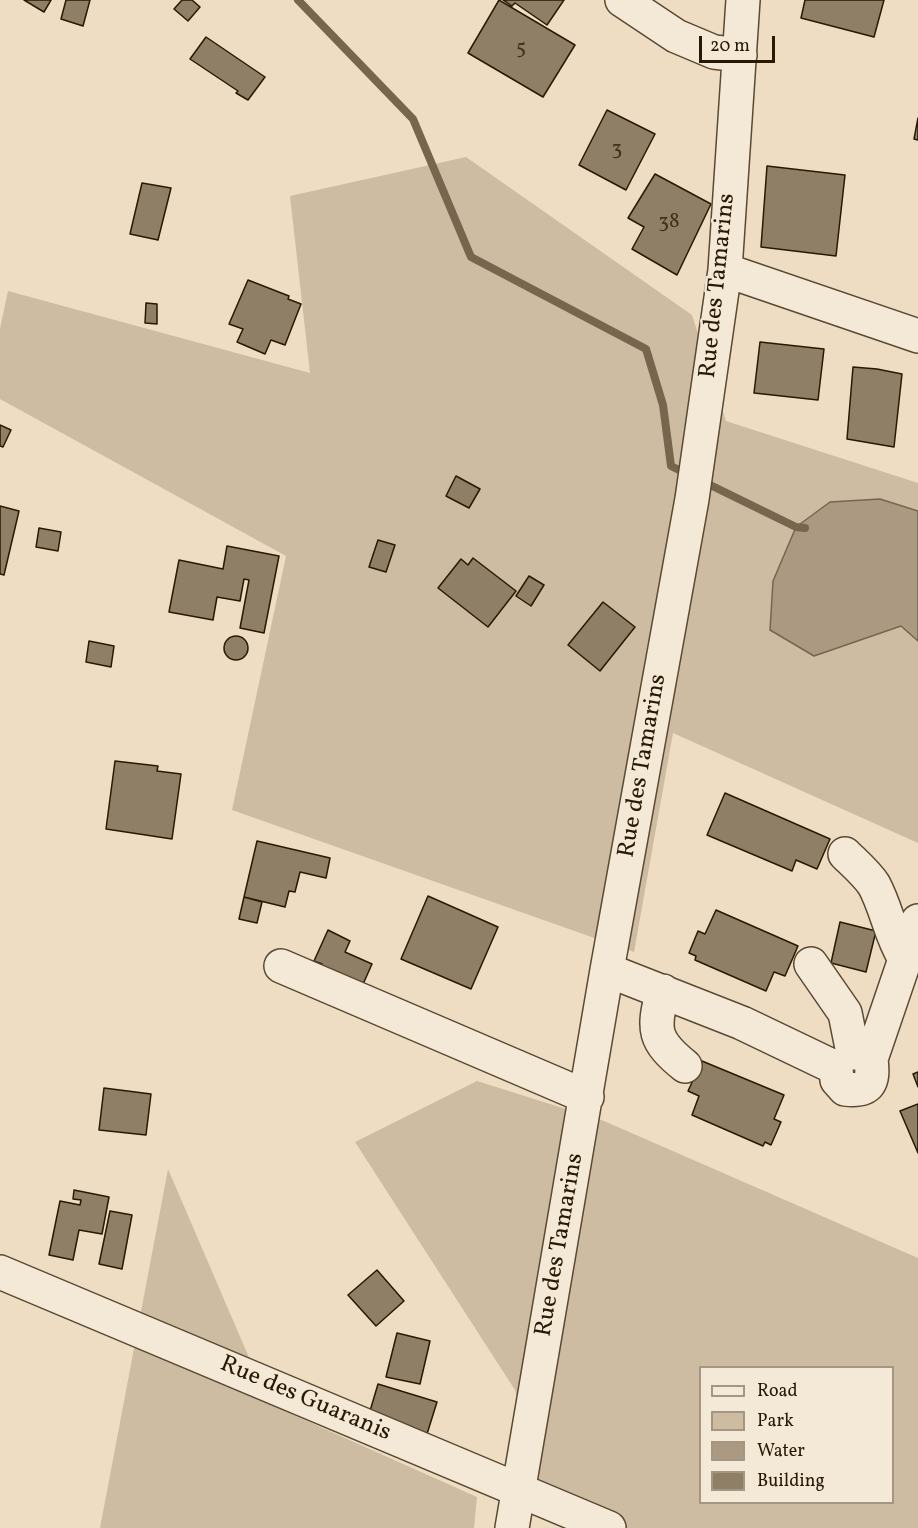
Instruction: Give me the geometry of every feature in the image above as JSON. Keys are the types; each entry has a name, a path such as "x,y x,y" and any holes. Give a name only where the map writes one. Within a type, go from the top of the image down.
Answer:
{"street":[{"path":"622,0 675,36 714,52 740,55"},
{"name":"Rue des Tamarins","path":"512,1528 607,970 698,460 725,270 743,0"},
{"path":"725,270 918,336"},
{"path":"845,854 873,883 885,911 894,942 905,959"},
{"path":"854,1060 905,959 918,921"},
{"path":"811,964 845,1013 854,1060"},
{"path":"281,966 587,1097"},
{"path":"607,970 742,1023 854,1060"},
{"path":"663,991 658,1009 657,1034 667,1051 686,1066"},
{"name":"Rue des Guaranis","path":"0,1272 609,1528"}],"green space":[{"path":"466,157 692,315 726,421 918,483 918,843 673,733 634,952 232,810 286,556 0,399 0,329 8,291 310,373 290,196"},
{"path":"477,1081 604,1121 918,1258 918,1528 579,1528 547,1513 515,1390 355,1142"},
{"path":"168,1169 269,1404 477,1497 474,1528 100,1528"}],"water":[{"path":"880,499 918,511 918,641 901,626 814,656 770,630 773,581 796,527 830,502"}],"building":[{"path":"24,0 51,0 44,12"},
{"path":"66,0 90,0 83,26 61,19"},
{"path":"182,0 192,0 200,7 188,21 174,9"},
{"path":"499,0 575,45 543,97 468,53"},
{"path":"503,0 564,0 547,25 515,3 512,6"},
{"path":"805,0 884,0 874,37 801,18"},
{"path":"206,37 265,77 248,100 190,59"},
{"path":"607,110 655,134 626,190 579,165"},
{"path":"918,118 918,140 914,139"},
{"path":"767,166 845,175 836,256 761,247"},
{"path":"655,174 711,204 677,275 632,249 644,227 628,218"},
{"path":"142,183 171,188 158,240 130,234"},
{"path":"248,280 289,296 288,299 301,304 285,345 271,340 265,354 237,342 243,329 229,324"},
{"path":"146,303 157,304 157,324 145,323"},
{"path":"760,342 824,349 818,400 754,393"},
{"path":"853,367 902,374 894,447 847,439"},
{"path":"0,425 11,430 3,447 0,446"},
{"path":"456,476 480,489 469,508 446,496"},
{"path":"0,506 19,511 4,575 0,574"},
{"path":"39,528 61,532 58,551 36,547"},
{"path":"378,540 395,545 386,572 369,567"},
{"path":"227,546 279,556 264,633 240,628 249,580 244,579 240,601 217,597 213,620 169,612 179,560 223,569"},
{"path":"473,558 516,591 488,627 438,588 461,559 468,565"},
{"path":"529,576 544,585 531,606 516,596"},
{"path":"603,602 635,627 600,671 568,645"},
{"path":"236,636 245,639 248,648 245,657 236,660 227,657 224,648 227,639"},
{"path":"89,641 114,646 111,667 86,662"},
{"path":"115,761 158,766 157,771 181,774 172,839 106,829"},
{"path":"725,793 830,839 817,869 796,860 792,871 707,835"},
{"path":"257,841 330,858 326,878 300,872 295,892 289,891 285,907 244,897"},
{"path":"428,896 498,927 471,989 401,959"},
{"path":"244,897 262,902 257,923 239,919"},
{"path":"716,910 798,946 785,976 774,972 766,991 695,960 696,956 689,953 698,931 705,934"},
{"path":"840,922 876,931 866,972 831,963"},
{"path":"328,930 350,941 345,952 372,964 360,991 319,973 322,964 314,961"},
{"path":"702,1061 784,1095 774,1119 781,1122 771,1145 765,1142 763,1146 692,1115 699,1096 688,1091"},
{"path":"918,1072 918,1087 913,1074"},
{"path":"104,1088 151,1094 146,1135 99,1130"},
{"path":"918,1104 918,1153 900,1111"},
{"path":"74,1190 109,1197 102,1234 79,1230 73,1260 49,1255 60,1201 80,1205 81,1200 73,1199"},
{"path":"110,1211 132,1215 122,1269 99,1264"},
{"path":"377,1270 404,1301 376,1326 348,1295"},
{"path":"397,1333 430,1341 420,1384 386,1377"},
{"path":"378,1384 437,1402 427,1434 370,1411"}],"waterway":[{"path":"298,0 413,119 471,257 646,349 663,405 671,466 689,475"},
{"path":"702,481 796,527 805,528"}]}
